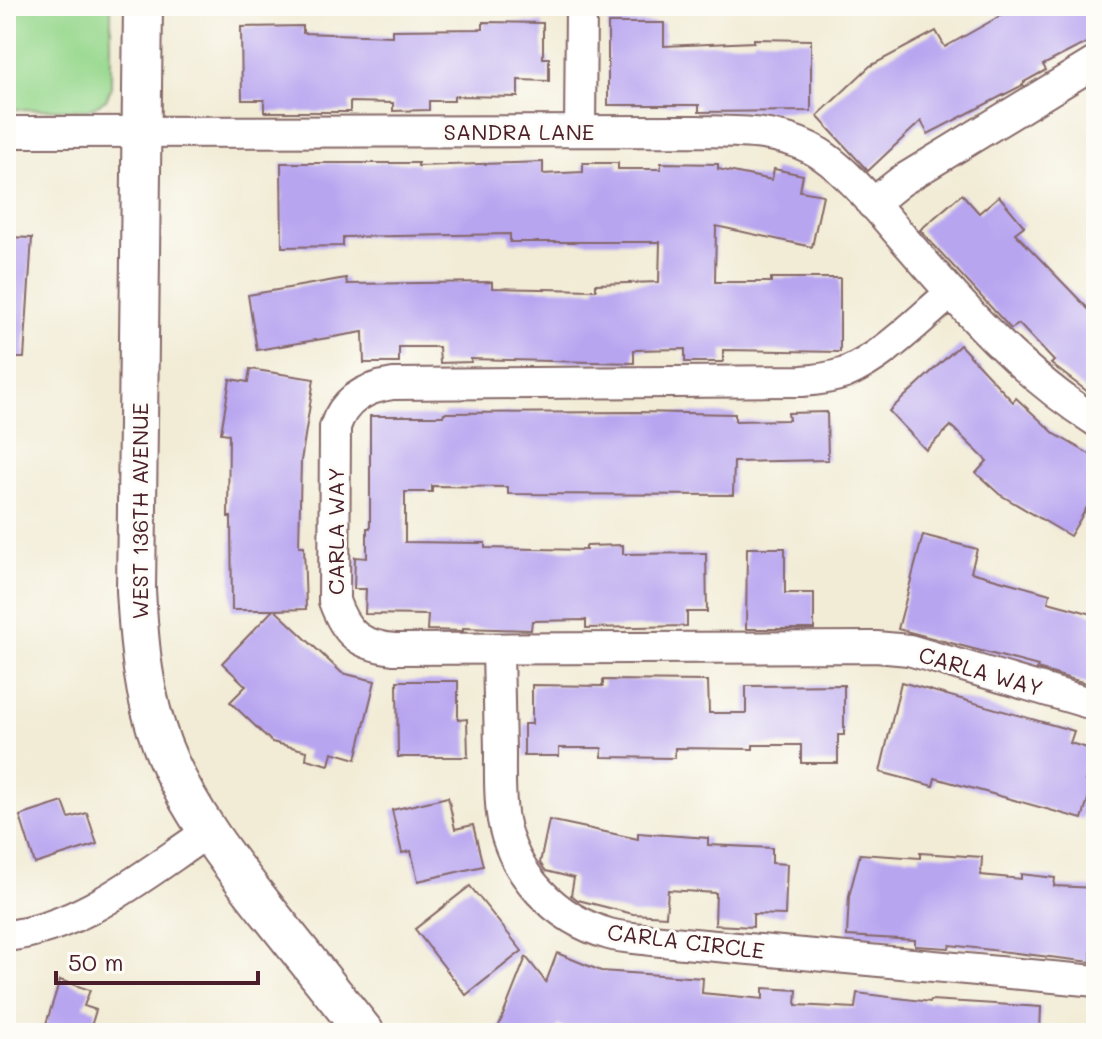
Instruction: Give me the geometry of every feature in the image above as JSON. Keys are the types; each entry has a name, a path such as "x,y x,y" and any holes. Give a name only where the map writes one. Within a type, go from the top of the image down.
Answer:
{"street":[{"name":"WEST 136TH AVENUE","path":"143,6 136,590 147,692 162,744 178,782 208,832 365,1033"},
{"path":"580,131 581,6"},
{"path":"872,204 901,181 1096,62"},
{"name":"SANDRA LANE","path":"6,132 742,132 789,139 829,160 951,293 1032,375 1096,421"},
{"name":"CARLA WAY","path":"951,293 869,360 825,379 393,384 363,391 350,400 338,416 335,427 334,601 340,619 349,632 376,647 876,647 909,650 1096,705"},
{"name":"CARLA CIRCLE","path":"498,649 500,795 507,835 518,862 537,890 559,910 580,923 611,935 651,940 1096,981"},
{"path":"6,936 43,928 91,909 208,832"}],"green space":[{"path":"6,6 111,6 111,88 106,100 88,110 6,109"}],"building":[{"path":"1018,6 1091,6 1096,16 1096,38 1043,65 1046,70 1023,85 928,134 921,121 868,171 817,116 870,66 936,31 945,47"},
{"path":"483,22 543,23 543,58 549,58 549,81 518,80 518,97 454,96 454,101 429,101 429,110 393,111 393,103 350,102 350,112 264,112 264,100 242,100 241,27 303,26 303,33 392,36 392,30 483,29"},
{"path":"608,23 664,23 664,46 754,42 754,39 811,40 811,111 699,112 699,105 608,105"},
{"path":"543,162 543,174 583,172 583,163 618,163 618,169 661,169 661,163 718,164 718,169 772,180 774,169 803,175 800,191 823,195 812,247 716,226 715,282 840,278 840,352 723,350 723,362 685,362 685,349 634,350 634,363 471,359 471,362 440,363 439,347 399,347 399,363 364,363 363,332 257,350 248,295 346,278 347,284 492,282 492,288 596,290 596,284 659,282 660,242 510,242 510,234 343,237 343,246 282,247 281,163 418,163 418,166"},
{"path":"962,194 979,213 999,196 1024,226 1015,233 1096,317 1096,398 1051,364 1054,361 1019,324 1011,329 920,230"},
{"path":"6,237 32,238 24,358 6,358"},
{"path":"960,345 1013,402 1016,398 1055,434 1096,458 1096,492 1070,536 999,494 976,473 987,461 951,426 926,450 889,411"},
{"path":"250,369 314,379 301,461 299,546 304,546 306,609 275,610 342,673 375,681 356,759 332,752 329,765 306,759 307,751 272,742 230,702 246,686 222,663 273,610 232,610 231,517 228,517 229,434 221,433 230,379 248,382"},
{"path":"636,412 735,414 735,421 789,420 788,413 827,412 828,460 734,462 733,495 508,494 508,487 432,486 432,492 405,492 405,542 485,543 485,548 586,550 586,546 623,545 623,554 706,553 707,612 687,612 687,626 586,628 586,620 532,621 531,630 463,628 463,631 427,630 428,615 365,614 366,589 354,589 355,557 367,558 367,528 370,528 370,416"},
{"path":"923,535 977,549 971,572 1050,594 1048,602 1096,615 1096,686 1037,669 1038,666 898,629"},
{"path":"747,548 785,548 785,593 814,593 814,629 746,629"},
{"path":"603,680 708,681 709,713 746,713 746,686 844,685 844,735 838,735 838,763 801,763 801,745 753,745 753,749 675,748 675,758 602,757 602,748 559,748 559,756 524,756 524,724 532,724 532,685 603,686"},
{"path":"397,681 458,681 458,720 467,719 468,757 398,757"},
{"path":"901,682 1074,731 1070,743 1094,750 1085,781 1093,783 1082,819 935,778 933,786 880,772"},
{"path":"448,797 455,829 473,825 483,866 418,881 411,851 402,853 392,810"},
{"path":"63,802 69,818 87,813 97,844 35,864 20,816"},
{"path":"549,820 638,839 638,833 708,838 708,845 772,848 772,863 787,864 785,915 753,914 753,927 715,925 716,893 668,890 666,916 633,914 578,900 571,895 574,878 546,871 540,863"},
{"path":"920,853 982,857 981,875 1021,879 1021,874 1055,878 1054,886 1096,888 1096,945 1092,945 1091,962 950,945 949,948 915,946 915,940 847,936 849,896 860,854 920,858"},
{"path":"470,886 522,951 466,995 415,929"},
{"path":"557,953 601,971 703,978 702,993 763,999 763,988 797,990 796,1005 855,1008 857,993 930,1002 1041,1007 1040,1033 577,1033 558,1025 555,1033 496,1033 526,957 546,982"},
{"path":"60,980 90,990 84,1006 96,1010 89,1033 43,1033"}]}
